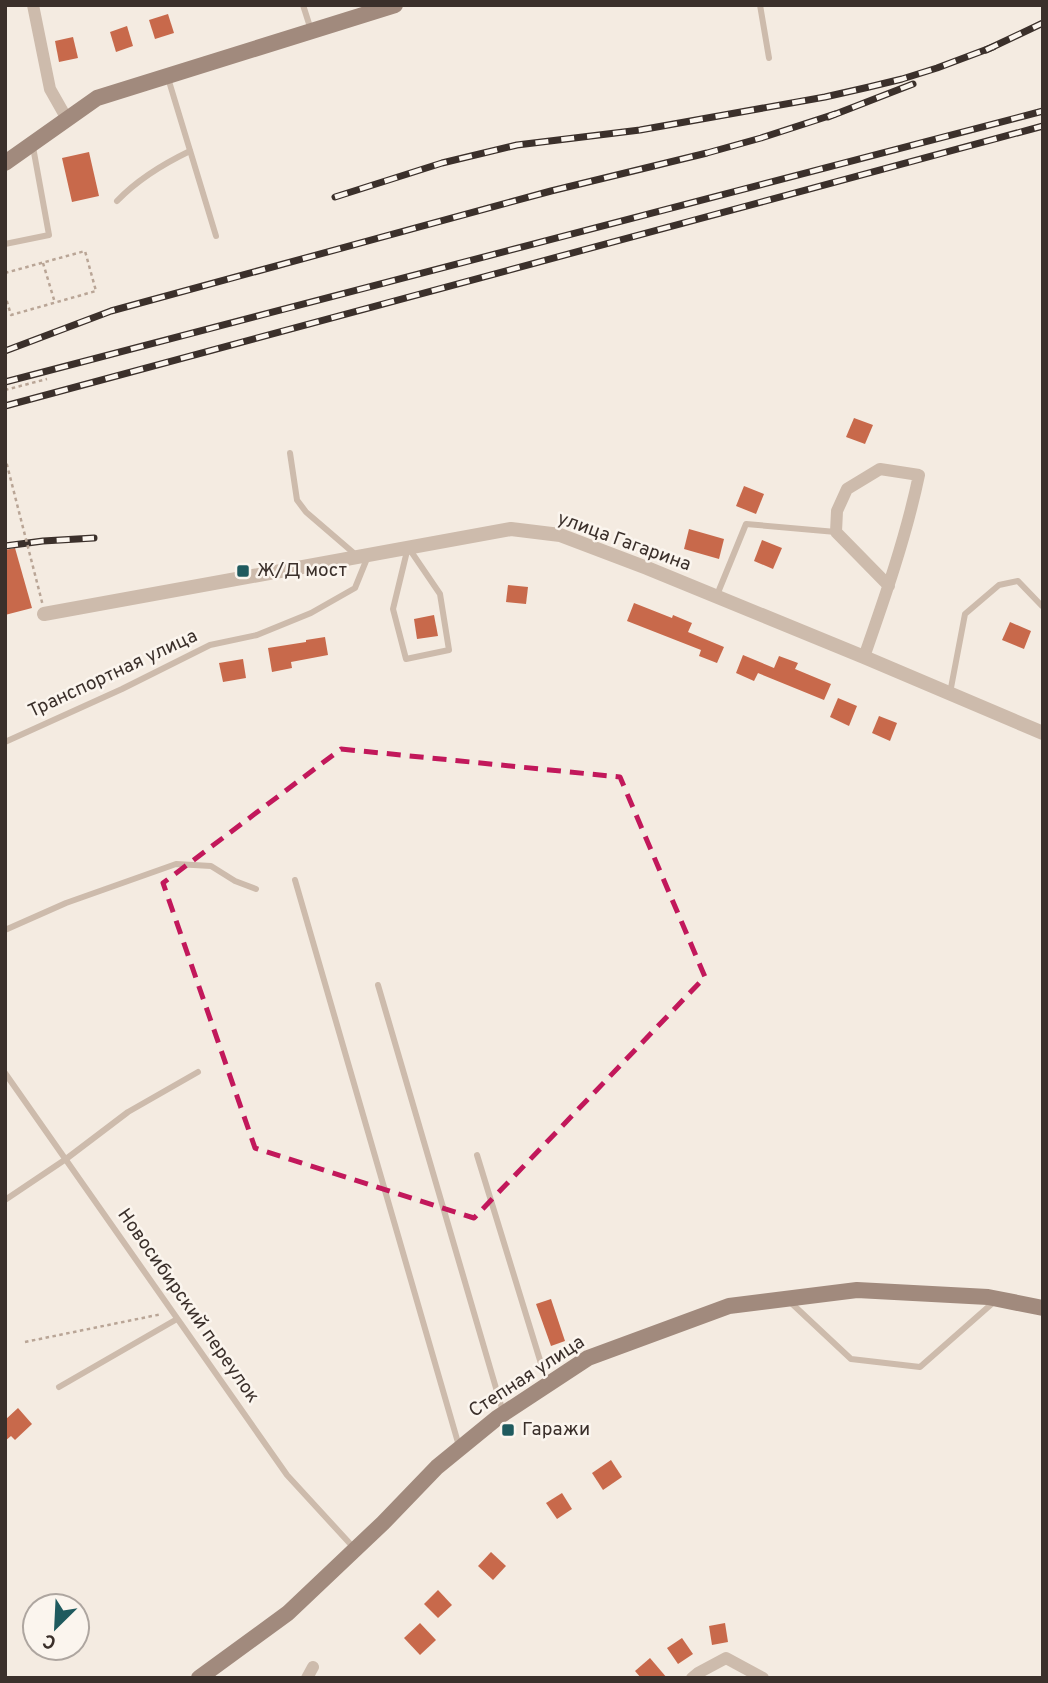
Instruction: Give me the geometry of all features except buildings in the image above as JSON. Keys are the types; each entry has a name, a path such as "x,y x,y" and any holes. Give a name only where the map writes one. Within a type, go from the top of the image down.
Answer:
{"main road":[{"path":"5,163 97,98 395,5"},
{"name":"Степная улица","path":"200,1678 288,1614 437,1467 460,1448 503,1414 588,1358 729,1306 857,1290 988,1297 1043,1308"}],"street":[{"path":"33,5 50,89 67,119"},
{"path":"864,657 889,586 919,475 880,469 847,489 837,512 836,532 889,586"},
{"name":"улица Гагарина","path":"44,610 511,529 560,535 864,657 1043,733"},
{"path":"692,1678 726,1658 763,1678"}],"lane":[{"path":"303,5 312,31"},
{"path":"760,5 769,58"},
{"path":"167,76 216,236"},
{"path":"5,244 49,235 32,144"},
{"path":"117,201 158,167 190,151"},
{"path":"290,453 298,500 306,512 363,555"},
{"path":"716,597 746,524 836,532"},
{"path":"408,547 440,594 449,650 406,659 393,609 408,547"},
{"name":"Транспортная улица","path":"5,742 122,689 210,645 257,635 311,613 355,588 363,555"},
{"path":"950,693 965,614 999,585 1018,581 1042,606"},
{"path":"5,930 66,903 176,864 211,866 235,881 256,889"},
{"path":"295,880 460,1448"},
{"path":"378,985 503,1414"},
{"path":"5,1200 66,1159 128,1112 198,1072"},
{"name":"Новосибирский переулок","path":"5,1073 287,1475 355,1550"},
{"path":"477,1155 547,1385"},
{"path":"786,1299 852,1359 920,1367 997,1299"},
{"path":"59,1387 177,1319"}],"path":[{"path":"5,273 85,251 96,291 11,315 5,295"},
{"path":"43,262 55,303"},
{"path":"5,390 47,379"},
{"path":"5,457 44,610"},
{"path":"25,1342 172,1312"}],"highlighted area":[{"path":"341,749 620,777 705,977 474,1218 255,1148 163,883"}],"railway":[{"path":"986,50 1043,23"},
{"path":"335,197 442,163 517,145 640,130 869,87 937,68 993,47"},
{"path":"828,117 913,84"},
{"path":"5,382 1043,111"},
{"path":"5,351 111,311 551,191 707,153 835,114"},
{"path":"5,406 1043,126"},
{"path":"5,546 94,538"}],"place":[{"name":"Ж/Д мост","path":"243,571"},
{"name":"Гаражи","path":"508,1430"}]}
